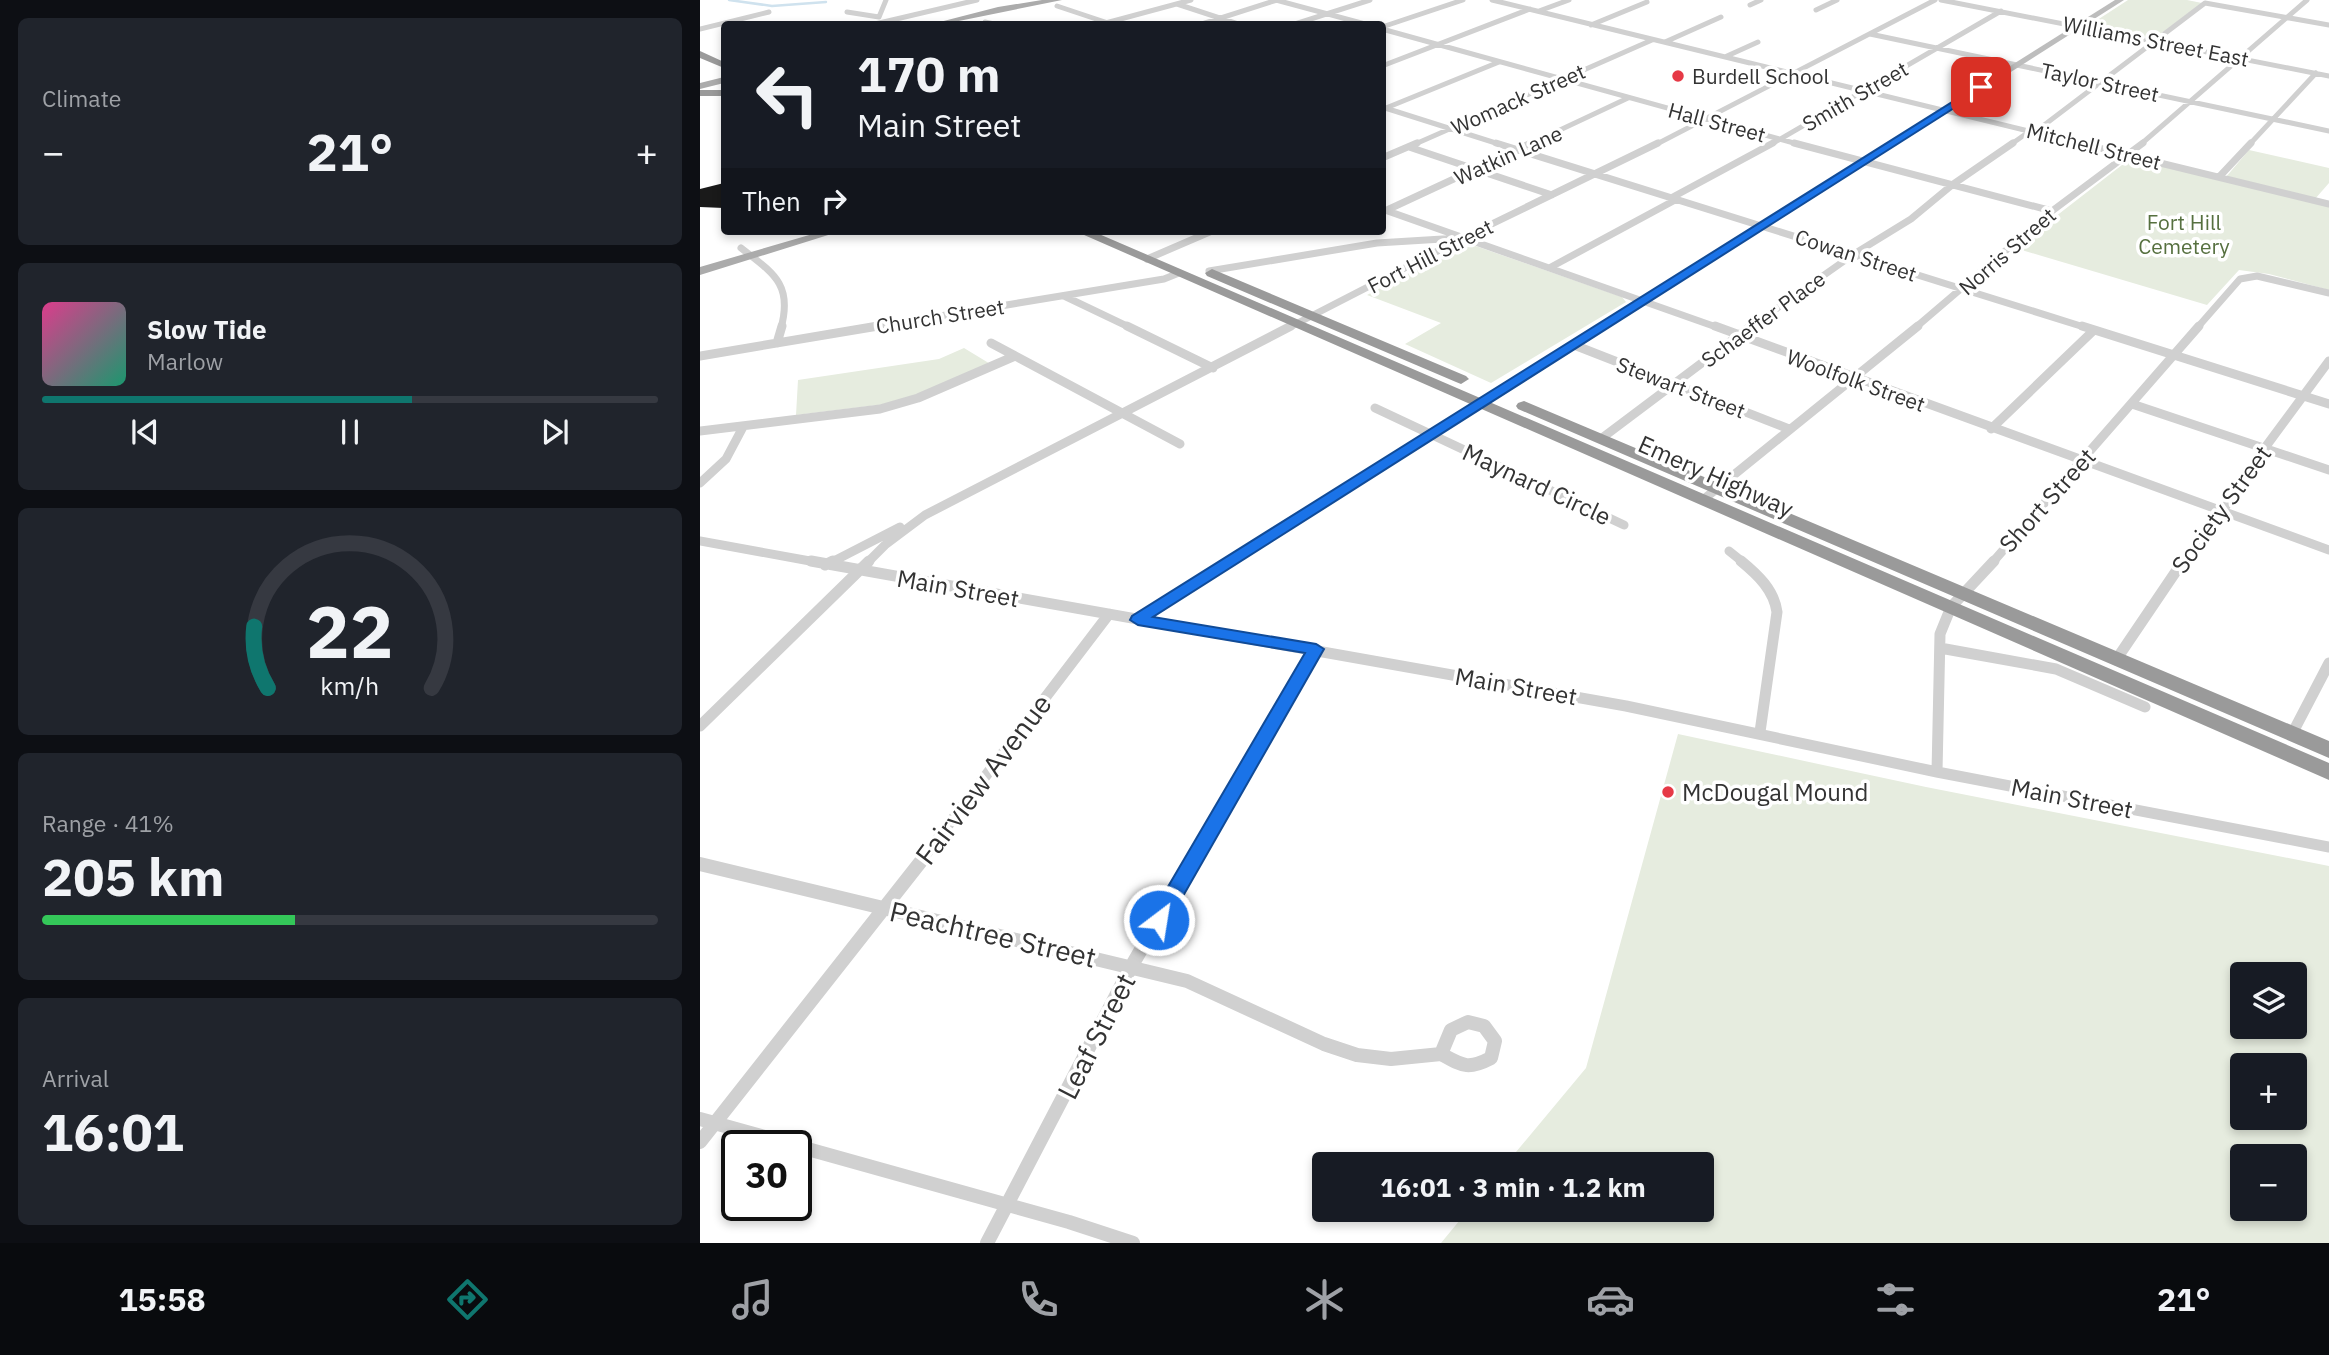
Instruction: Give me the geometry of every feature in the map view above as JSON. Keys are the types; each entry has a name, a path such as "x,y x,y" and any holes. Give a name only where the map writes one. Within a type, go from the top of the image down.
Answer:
{"highway":[{"path":"700,54 721,64"},
{"path":"700,93 721,93"},
{"name":"Emery Highway","path":"1090,235 1297,325 1601,439 1711,493"},
{"name":"Emery Highway","path":"1124,235 1490,398 1956,600 2329,772"},
{"name":"Emery Highway","path":"1956,600 2116,660 2329,750"}],"main road":[{"path":"932,21 1017,0"},
{"path":"948,21 998,9 1057,3"},
{"path":"700,84 721,79"},
{"path":"700,271 791,235"},
{"path":"700,260 818,235"}],"street":[{"path":"879,21 886,0"},
{"path":"847,12 881,19 977,0"},
{"path":"1118,21 1191,0"},
{"path":"1213,21 1277,0 1353,21"},
{"path":"1305,21 1370,0"},
{"path":"1386,27 1462,0"},
{"name":"Mitchell Street","path":"1492,0 2329,204"},
{"path":"1539,11 1569,0"},
{"path":"1750,5 1761,0"},
{"path":"1816,10 1838,0"},
{"name":"Fort Hill Street","path":"825,565 1935,0"},
{"name":"Williams Street East","path":"1941,0 2329,76"},
{"path":"1138,620 2120,0"},
{"name":"Norris Street","path":"1711,493 1964,289 2052,211 2148,139 2188,101 2307,0"},
{"path":"1591,25 1647,2"},
{"path":"2209,2 2329,25"},
{"name":"Schaeffer Place","path":"1601,439 1738,336 1854,254 1911,219 1952,185 2033,131 2209,2"},
{"path":"1057,3 1101,21"},
{"path":"1177,4 1227,21"},
{"path":"1386,64 1530,9"},
{"name":"Smith Street","path":"1551,267 2001,11"},
{"path":"733,21 769,12"},
{"path":"1665,42 1721,18"},
{"path":"741,19 747,21"},
{"path":"700,29 721,24"},
{"name":"Hall Street","path":"1386,29 1704,119 2052,211"},
{"name":"Taylor Street","path":"1870,34 2329,131"},
{"name":"Womack Street","path":"1386,156 1652,40"},
{"path":"1727,57 1758,42"},
{"path":"1386,107 1499,62"},
{"path":"2219,177 2276,119 2316,73"},
{"name":"Watkin Lane","path":"1386,210 1628,98"},
{"name":"Cowan Street","path":"1386,109 2329,404"},
{"path":"1409,147 1552,195"},
{"path":"2320,202 2329,192"},
{"name":"Woolfolk Street","path":"1386,210 1551,267 2329,550"},
{"path":"1147,259 1203,235"},
{"path":"1209,271 1354,246 1465,237"},
{"path":"1422,242 1446,248"},
{"path":"746,252 785,287 788,304 777,343"},
{"name":"Church Street","path":"700,356 1164,279 1179,273"},
{"name":"Short Street","path":"1937,772 1940,648 1943,623 1956,600 2026,526 2240,279 2257,276 2329,293"},
{"path":"1065,296 1213,368"},
{"path":"1991,429 2094,330"},
{"path":"991,342 1181,444"},
{"name":"Stewart Street","path":"1574,345 1789,429"},
{"path":"700,431 880,410 918,398 1015,356"},
{"name":"Society Street","path":"2116,660 2190,550 2222,512 2264,449 2329,361"},
{"path":"2132,404 2329,470"},
{"name":"Maynard Circle","path":"1376,408 1624,525"},
{"path":"700,483 726,459 743,427"},
{"name":"Fort Hill Street","path":"700,726 705,715 897,535 925,515"},
{"name":"Main Street","path":"700,541 1138,620 1316,649 1760,733 1937,772 2329,847"},
{"path":"1729,551 1764,584 1777,604 1779,615 1760,733"},
{"name":"Fairview Avenue","path":"700,1142 707,1121 885,908 1109,614"},
{"path":"1940,648 2056,669 2145,707"},
{"name":"Leaf Street","path":"986,1243 1009,1205 1131,967 1316,649"},
{"path":"2292,734 2329,663"},
{"name":"Peachtree Street","path":"700,864 1187,981 1324,1044 1357,1055 1391,1059 1441,1054"},
{"path":"707,1121 1009,1205 1133,1243"}],"green space":[{"path":"2128,0 2187,0 2202,3 2154,39 2088,26"},
{"path":"2249,150 2329,168 2329,183 2315,199 2226,177"},
{"name":"Fort Hill Cemetery","path":"2131,158 2329,206 2329,290 2269,274 2239,270 2207,305 2015,248"},
{"path":"1467,243 1622,297 1626,302 1491,383 1405,344 1441,323 1367,295"},
{"path":"964,348 992,365 894,403 796,415 798,380 939,359"},
{"path":"1678,734 1926,787 2329,866 2329,1243 1441,1243 1458,1222 1714,1222 1714,1152 1516,1152 1586,1068"}],"building":[{"path":"721,184 721,208 700,207 700,189"}],"waterway":[{"path":"729,0 772,6 826,2"}],"place":[{"name":"Burdell School","path":"1678,76"},
{"name":"McDougal Mound","path":"1668,792"}],"route":[{"path":"1159,920 1316,649 1138,620 1981,87"}]}
